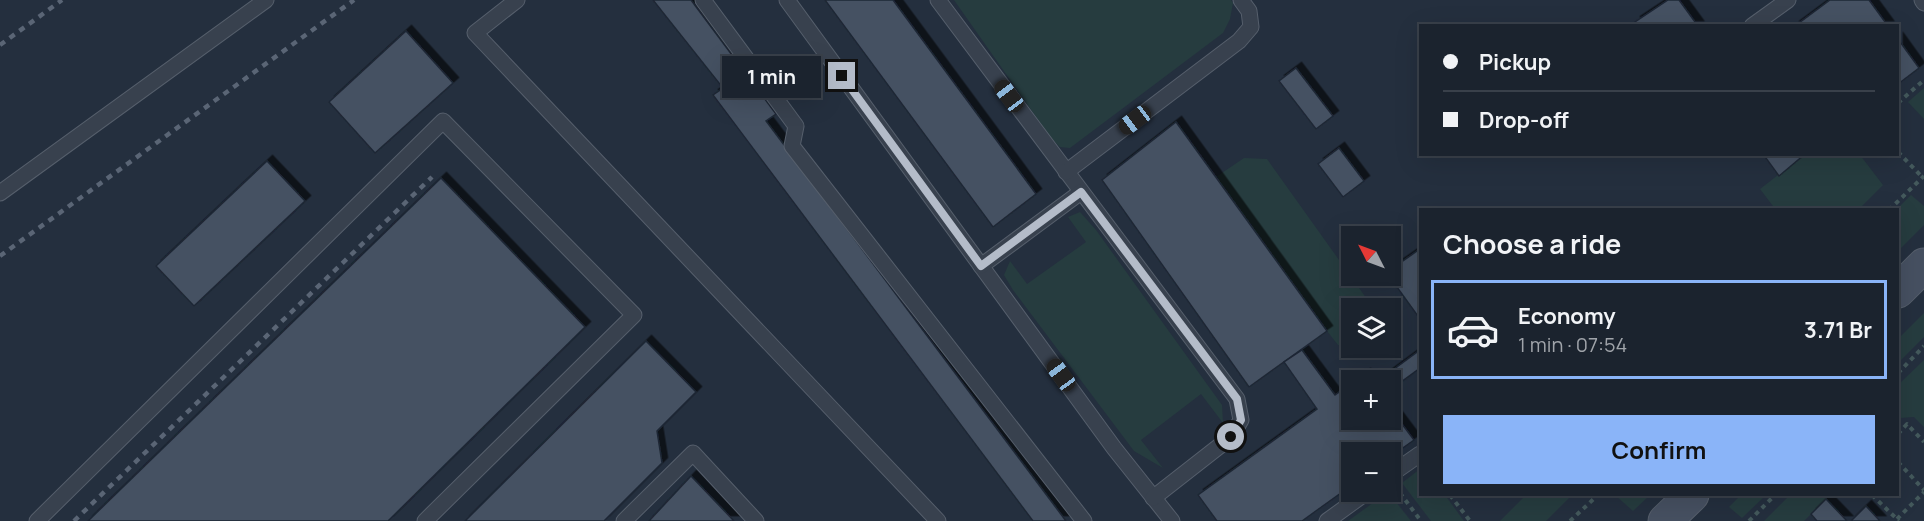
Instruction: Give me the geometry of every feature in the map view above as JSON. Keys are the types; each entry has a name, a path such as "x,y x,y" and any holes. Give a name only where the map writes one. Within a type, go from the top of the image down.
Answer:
{"main road":[{"path":"1899,290 1924,265"},
{"path":"1665,521 1691,496"}],"lane":[{"path":"0,193 266,0"},
{"path":"517,0 475,33 938,521"},
{"path":"703,0 796,126 792,146 1084,521"},
{"path":"787,0 981,266 1172,521"},
{"path":"938,0 1237,399 1241,420 1231,437 1153,498"},
{"path":"1066,172 1239,41 1251,27 1250,12 1241,0"},
{"path":"1755,24 1788,0"},
{"path":"37,521 442,121 634,315 425,521"},
{"path":"981,266 1081,192"},
{"path":"624,521 693,453 756,521"},
{"path":"1401,474 1419,455"},
{"path":"1327,521 1353,502"}],"path":[{"path":"1899,102 1924,80"},
{"path":"1891,208 1923,177 1899,153"},
{"path":"1899,372 1924,346"},
{"path":"1899,433 1907,424 1924,442"},
{"path":"1873,496 1898,520 1924,491 1899,463"},
{"path":"1401,492 1421,521"},
{"path":"1451,496 1470,521"},
{"path":"1570,521 1597,496"},
{"path":"1749,521 1774,496"}],"green space":[{"path":"954,0 1231,0 1233,3 1230,19 1223,33 1070,148 1060,147 1051,138"},
{"path":"1924,88 1924,119 1908,102"},
{"path":"1802,156 1861,156 1883,185 1860,208 1774,208 1760,189"},
{"path":"1244,158 1267,159 1341,263 1341,286 1358,286 1366,298 1341,298 1341,345 1338,345 1327,331 1216,177"},
{"path":"1911,195 1924,206 1924,225 1899,250 1899,208"},
{"path":"1080,212 1096,230 1222,405 1223,423 1201,394 1141,440 1163,468 1134,451 1004,275 1010,261 1027,284 1086,242 1068,217"},
{"path":"1924,313 1924,337 1899,362 1899,338"},
{"path":"1924,360 1924,427 1914,417 1899,417 1899,384"},
{"path":"1419,470 1419,496 1446,496 1464,521 1431,521 1402,483"},
{"path":"1525,496 1571,496 1546,521 1500,521"},
{"path":"1616,496 1649,496 1633,511"},
{"path":"1740,496 1765,496 1742,518 1729,507"},
{"path":"1789,496 1829,496 1804,521 1764,521"},
{"path":"1374,502 1396,502 1411,521 1348,521"}],"building":[{"path":"653,0 691,0 776,114 766,121 1066,521 1033,521 713,95 723,88"},
{"path":"825,0 893,0 1036,194 993,227"},
{"path":"1668,0 1679,0 1697,24 1636,24 1635,22"},
{"path":"1830,0 1869,0 1887,24 1798,24"},
{"path":"406,31 453,83 375,153 329,102"},
{"path":"1899,40 1919,68 1899,83"},
{"path":"1296,68 1333,116 1316,129 1279,81"},
{"path":"1176,122 1327,331 1249,387 1102,180"},
{"path":"1339,148 1364,181 1343,197 1318,164"},
{"path":"1764,156 1803,156 1779,176"},
{"path":"267,161 305,201 194,306 156,266"},
{"path":"441,178 585,327 388,521 88,521"},
{"path":"1419,250 1419,318 1396,286 1401,286 1401,262"},
{"path":"646,341 696,392 657,431 662,463 604,521 465,521"},
{"path":"1302,350 1335,395 1341,391 1341,430 1401,430 1401,423 1414,440 1401,449 1401,442 1341,442 1341,493 1302,521 1217,521 1198,495 1317,409 1284,362"},
{"path":"1419,351 1419,369 1401,382 1401,370 1393,370"},
{"path":"691,476 734,521 649,521"},
{"path":"1826,499 1847,521 1817,521 1811,514"},
{"path":"1866,506 1880,521 1851,521"}],"railway":[{"path":"0,45 62,0"},
{"path":"0,256 354,0"},
{"path":"74,521 432,177"}],"route":[{"path":"842,76 981,266 1081,192 1237,399 1241,420 1231,437"}]}
